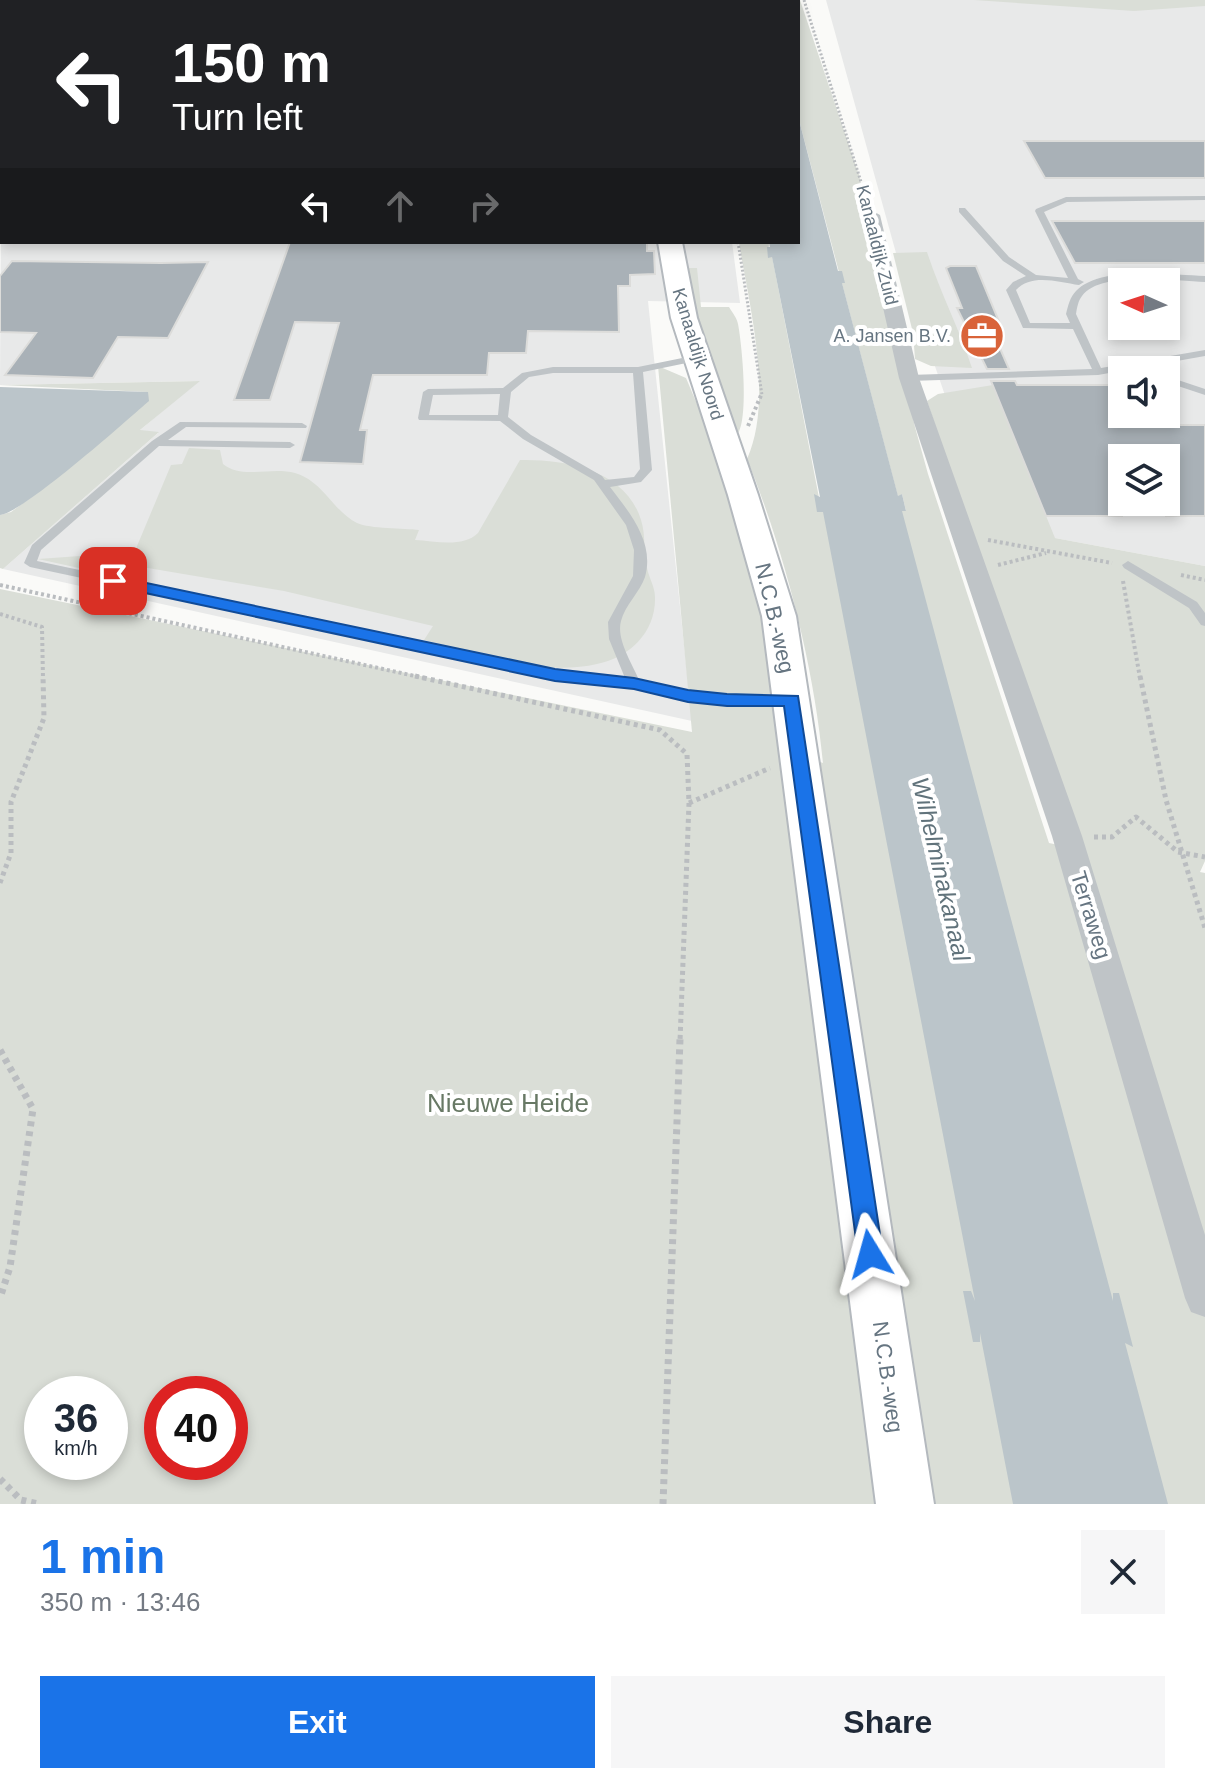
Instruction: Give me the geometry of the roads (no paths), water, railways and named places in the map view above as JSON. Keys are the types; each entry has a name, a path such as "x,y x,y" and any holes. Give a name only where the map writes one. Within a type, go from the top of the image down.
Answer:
{"street":[{"name":"Kanaaldijk Zuid","path":"871,215 909,378 964,536"},
{"name":"Kanaaldijk Noord","path":"670,244 684,318 738,479"},
{"name":"N.C.B.-weg","path":"738,479 779,616 905,1504"},
{"name":"Terraweg","path":"964,536 1067,836 1205,1298"}],"lane":[{"path":"1074,281 1039,211 1066,200 1205,198"},
{"path":"962,210 1006,259 1035,278"},
{"path":"1077,326 1026,326 1011,290 1018,281 1035,278 1093,283 1116,278 1205,279"},
{"path":"1093,283 1080,291 1071,314 1098,372"},
{"path":"1180,359 1205,353"},
{"path":"634,683 615,639 614,622 639,576 640,550 632,525 603,484 598,478 527,437 503,418 423,418 428,392 506,391 526,375 553,370 638,370 697,358"},
{"path":"603,484 637,480 646,470 638,370"},
{"path":"909,378 1108,371"},
{"path":"1180,384 1205,392"},
{"path":"503,418 506,391"},
{"path":"302,426 184,424 156,443 36,548 30,563 555,675 634,683 688,696 727,700 792,700"},
{"path":"156,443 290,445"},
{"path":"1123,569 1193,605 1205,622"}],"water":[{"name":"Wilhelminakanaal","path":"800,124 838,271 842,271 845,283 842,283 898,496 902,494 906,511 902,511 1113,1301 1113,1293 1119,1293 1133,1347 1125,1343 1168,1504 1013,1504 980,1333 980,1342 973,1342 963,1291 971,1291 975,1301 823,512 817,512 814,494 820,497 772,257 768,258 767,247 769,244 800,244"},
{"path":"0,387 148,392 149,401 51,483 0,515"}],"place":[{"name":"A. Jansen B.V.","path":"982,336"}],"park label":[{"name":"Nieuwe Heide","path":"508,1103"}]}
